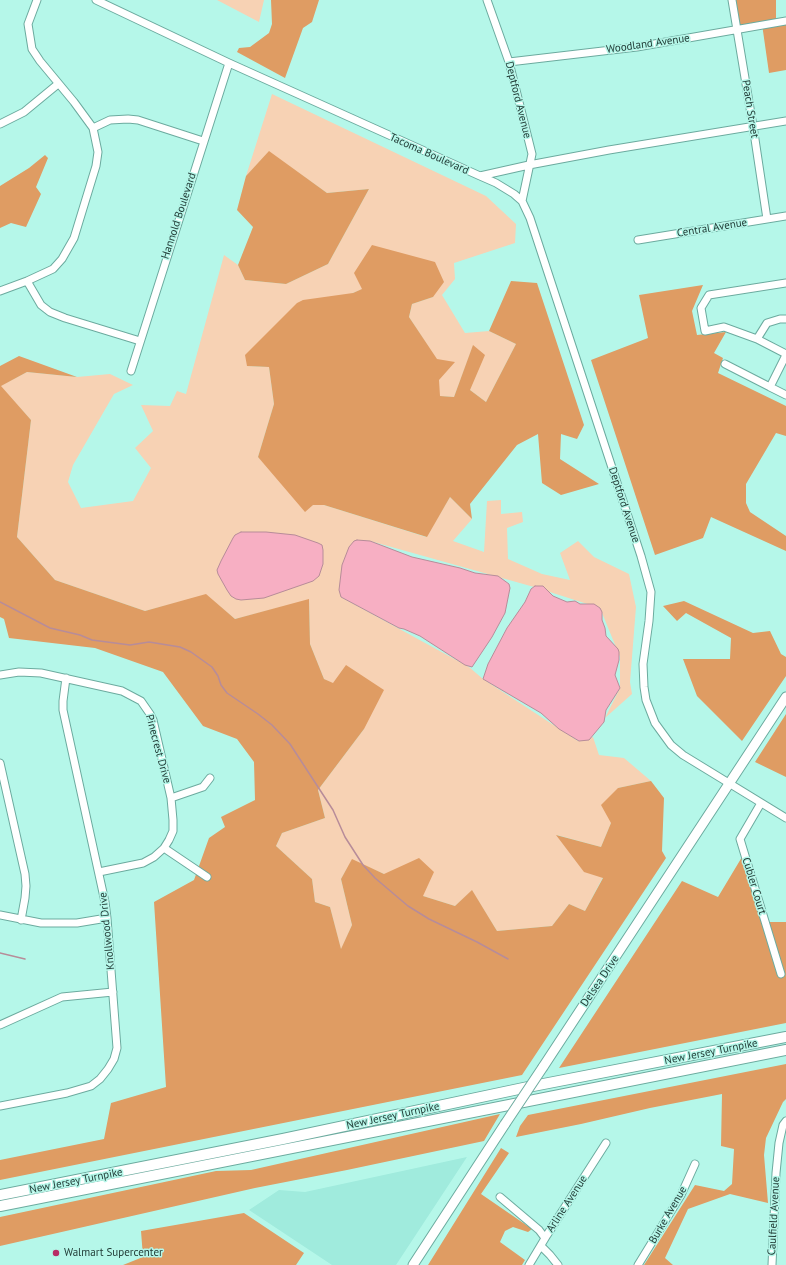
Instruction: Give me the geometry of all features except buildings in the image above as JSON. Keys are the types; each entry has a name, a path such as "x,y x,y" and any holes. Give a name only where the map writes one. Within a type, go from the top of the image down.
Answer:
{"highway":[{"name":"New Jersey Turnpike","path":"0,1196 291,1138 528,1087 786,1037"},
{"name":"New Jersey Turnpike","path":"0,1206 786,1050"}],"main road":[{"name":"Delsea Drive","path":"413,1265 626,943 786,697"}],"street":[{"path":"0,291 53,269 62,259 74,238 96,166 98,152 93,128 32,49 28,24 37,0"},
{"name":"Tacoma Boulevard","path":"96,0 229,63 480,176 616,148 786,121"},
{"name":"Deptford Avenue","path":"487,0 509,62 532,154 522,201"},
{"name":"Peach Street","path":"732,0 754,126 767,219"},
{"name":"Woodland Avenue","path":"509,62 637,47 786,22"},
{"name":"Hannold Boulevard","path":"131,371 229,63"},
{"path":"0,124 24,112 58,84"},
{"path":"93,128 110,120 133,120 203,141"},
{"name":"Deptford Avenue","path":"480,176 514,194 522,201 530,218 641,556 650,590 649,620 643,664 644,687 655,723 671,745 683,755 786,818"},
{"name":"Central Avenue","path":"638,240 786,216"},
{"path":"27,281 41,305 50,312 140,341"},
{"path":"770,387 786,355 756,339 724,327 705,331 701,308 708,295 786,283"},
{"path":"756,339 767,323 780,319 786,319"},
{"path":"724,364 786,395"},
{"name":"Pinecrest Drive","path":"0,675 30,672 66,678 122,691 141,701 147,707 153,720 171,798 173,831 170,840 154,857 143,863 99,872"},
{"name":"Knollwood Drive","path":"0,1106 83,1090 100,1079 114,1059 117,1048 107,918 99,872 63,710 66,678"},
{"path":"0,763 25,874 25,898 21,920"},
{"path":"171,798 203,787 210,778"},
{"name":"Cubler Court","path":"761,803 740,839 781,974"},
{"path":"164,848 207,877"},
{"path":"0,915 41,923 77,922 107,918"},
{"path":"0,1025 62,997 113,992"},
{"name":"Caulfield Avenue","path":"772,1265 778,1143 783,1125 786,1121"},
{"name":"Arline Avenue","path":"529,1265 606,1143"},
{"name":"Burke Avenue","path":"638,1265 681,1195 695,1164"},
{"path":"500,1197 539,1230 545,1238"},
{"path":"541,1246 550,1254 558,1265"}],"shaded area":[{"path":"217,0 264,0 259,22"},
{"path":"271,0 319,0 312,22 303,28 285,78 237,52 239,48 250,47 269,33 272,24"},
{"path":"732,0 776,0 776,22 786,22 786,70 769,73 762,24 736,28"},
{"path":"272,94 486,196 516,224 515,243 454,263 455,279 442,295 465,333 489,331 516,344 486,402 470,390 473,346 454,397 439,396 437,360 409,317 412,304 433,297 363,289 353,293 247,366 269,367 274,404 258,457 313,505 324,505 426,537 450,497 472,519 453,541 484,552 487,501 501,500 501,514 522,512 523,522 507,528 508,559 542,574 570,580 560,553 578,541 594,557 629,574 636,607 630,682 632,694 605,718 620,688 620,657 600,608 534,587 370,541 341,597 469,667 483,679 578,741 593,737 599,755 624,758 651,781 618,788 611,823 601,847 557,835 603,877 585,911 569,904 552,926 497,931 472,891 455,906 423,896 384,874 352,860 341,879 352,925 341,950 330,907 315,902 312,879 276,846 282,833 325,818 318,790 364,729 333,684 324,679 310,644 309,600 235,619 206,595 145,611 55,580 17,537 31,420 0,386 27,372 77,377 110,374 133,385 114,394 73,465 68,482 81,508 133,501 151,468 135,448 153,431 141,405 170,406 177,391 186,394 224,255 238,265 245,280 286,284 328,264 369,189 327,193 269,152 246,176"},
{"path":"269,151 327,193 369,189 328,264 286,284 245,280 238,265 253,227 237,210 246,176"},
{"path":"45,155 48,158 36,187 41,194 26,227 11,223 0,228 0,186 29,168"},
{"path":"372,245 435,262 444,282 433,297 412,304 409,317 437,359 455,362 439,380 440,396 454,397 473,345 485,355 470,390 486,402 516,344 489,331 511,281 537,283 584,425 577,439 561,434 560,459 599,484 561,495 542,483 538,434 517,445 470,504 472,519 450,497 427,537 324,505 313,505 305,512 258,457 274,404 269,367 247,366 245,355 297,303 303,300 353,293 362,289 354,273"},
{"path":"703,285 692,311 697,335 726,332 714,353 723,358 718,373 786,406 786,436 776,433 746,484 746,503 750,512 786,536 786,551 711,517 703,538 655,555 591,360 648,338 639,295"},
{"path":"19,356 77,377 27,372 1,386 31,420 17,537 55,580 145,611 206,594 235,619 309,599 310,644 324,679 333,683 346,665 384,690 364,729 318,790 325,818 282,833 276,846 312,879 315,902 330,907 341,949 352,925 341,879 352,859 384,874 419,858 434,872 423,896 455,906 472,890 497,931 552,926 569,904 585,911 603,878 584,872 556,835 601,847 611,823 601,805 618,788 651,781 664,798 662,851 666,858 522,1075 0,1180 0,1160 104,1139 111,1103 166,1087 154,902 194,880 209,838 225,827 221,817 255,800 254,762 237,739 203,726 163,672 95,648 9,638 4,619 0,617 0,366"},
{"path":"241,532 266,532 295,535 322,545 323,564 319,576 313,581 264,598 236,599 231,596 227,590 217,570 233,538"},
{"path":"354,541 370,541 412,557 475,573 498,576 509,584 510,588 505,613 492,637 472,667 465,665 420,636 399,628 341,597 339,590 342,565 349,547"},
{"path":"535,586 543,586 553,596 567,602 575,601 580,604 594,604 600,608 606,636 618,649 619,660 615,675 620,688 606,710 604,722 589,740 579,741 559,729 541,713 483,679 488,664 507,628 525,602 531,589"},
{"path":"684,601 753,633 770,631 781,654 786,657 786,676 742,741 697,696 683,659 730,659 731,638 686,613 677,621 663,606"},
{"path":"786,714 786,777 755,762"},
{"path":"742,857 762,922 786,922 786,1023 559,1068 682,881 718,897"},
{"path":"786,1064 786,1099 783,1102 766,1138 764,1155 768,1203 730,1194 688,1209 665,1258 673,1265 644,1265 695,1185 724,1191 732,1184 734,1149 721,1146 722,1094 516,1137 520,1126 528,1115"},
{"path":"500,1114 484,1141 255,1188 0,1246 0,1217 216,1171 251,1170"},
{"path":"501,1148 509,1153 481,1194 532,1229 528,1232 513,1227 505,1231 500,1242 525,1260 522,1265 428,1265"},
{"path":"467,1157 396,1265 332,1265 249,1210 279,1190 305,1192"},
{"path":"244,1213 304,1253 296,1265 123,1265 143,1257 141,1231"}],"waterway":[{"path":"0,602 50,628 80,635 92,640 130,645 149,642 180,647 191,652 212,667 227,693 272,725 290,744 333,810 345,837 363,865 375,878 408,906 429,919 508,959"},
{"path":"0,953 25,959"}],"place":[{"name":"Walmart Supercenter","path":"56,1253"}]}
